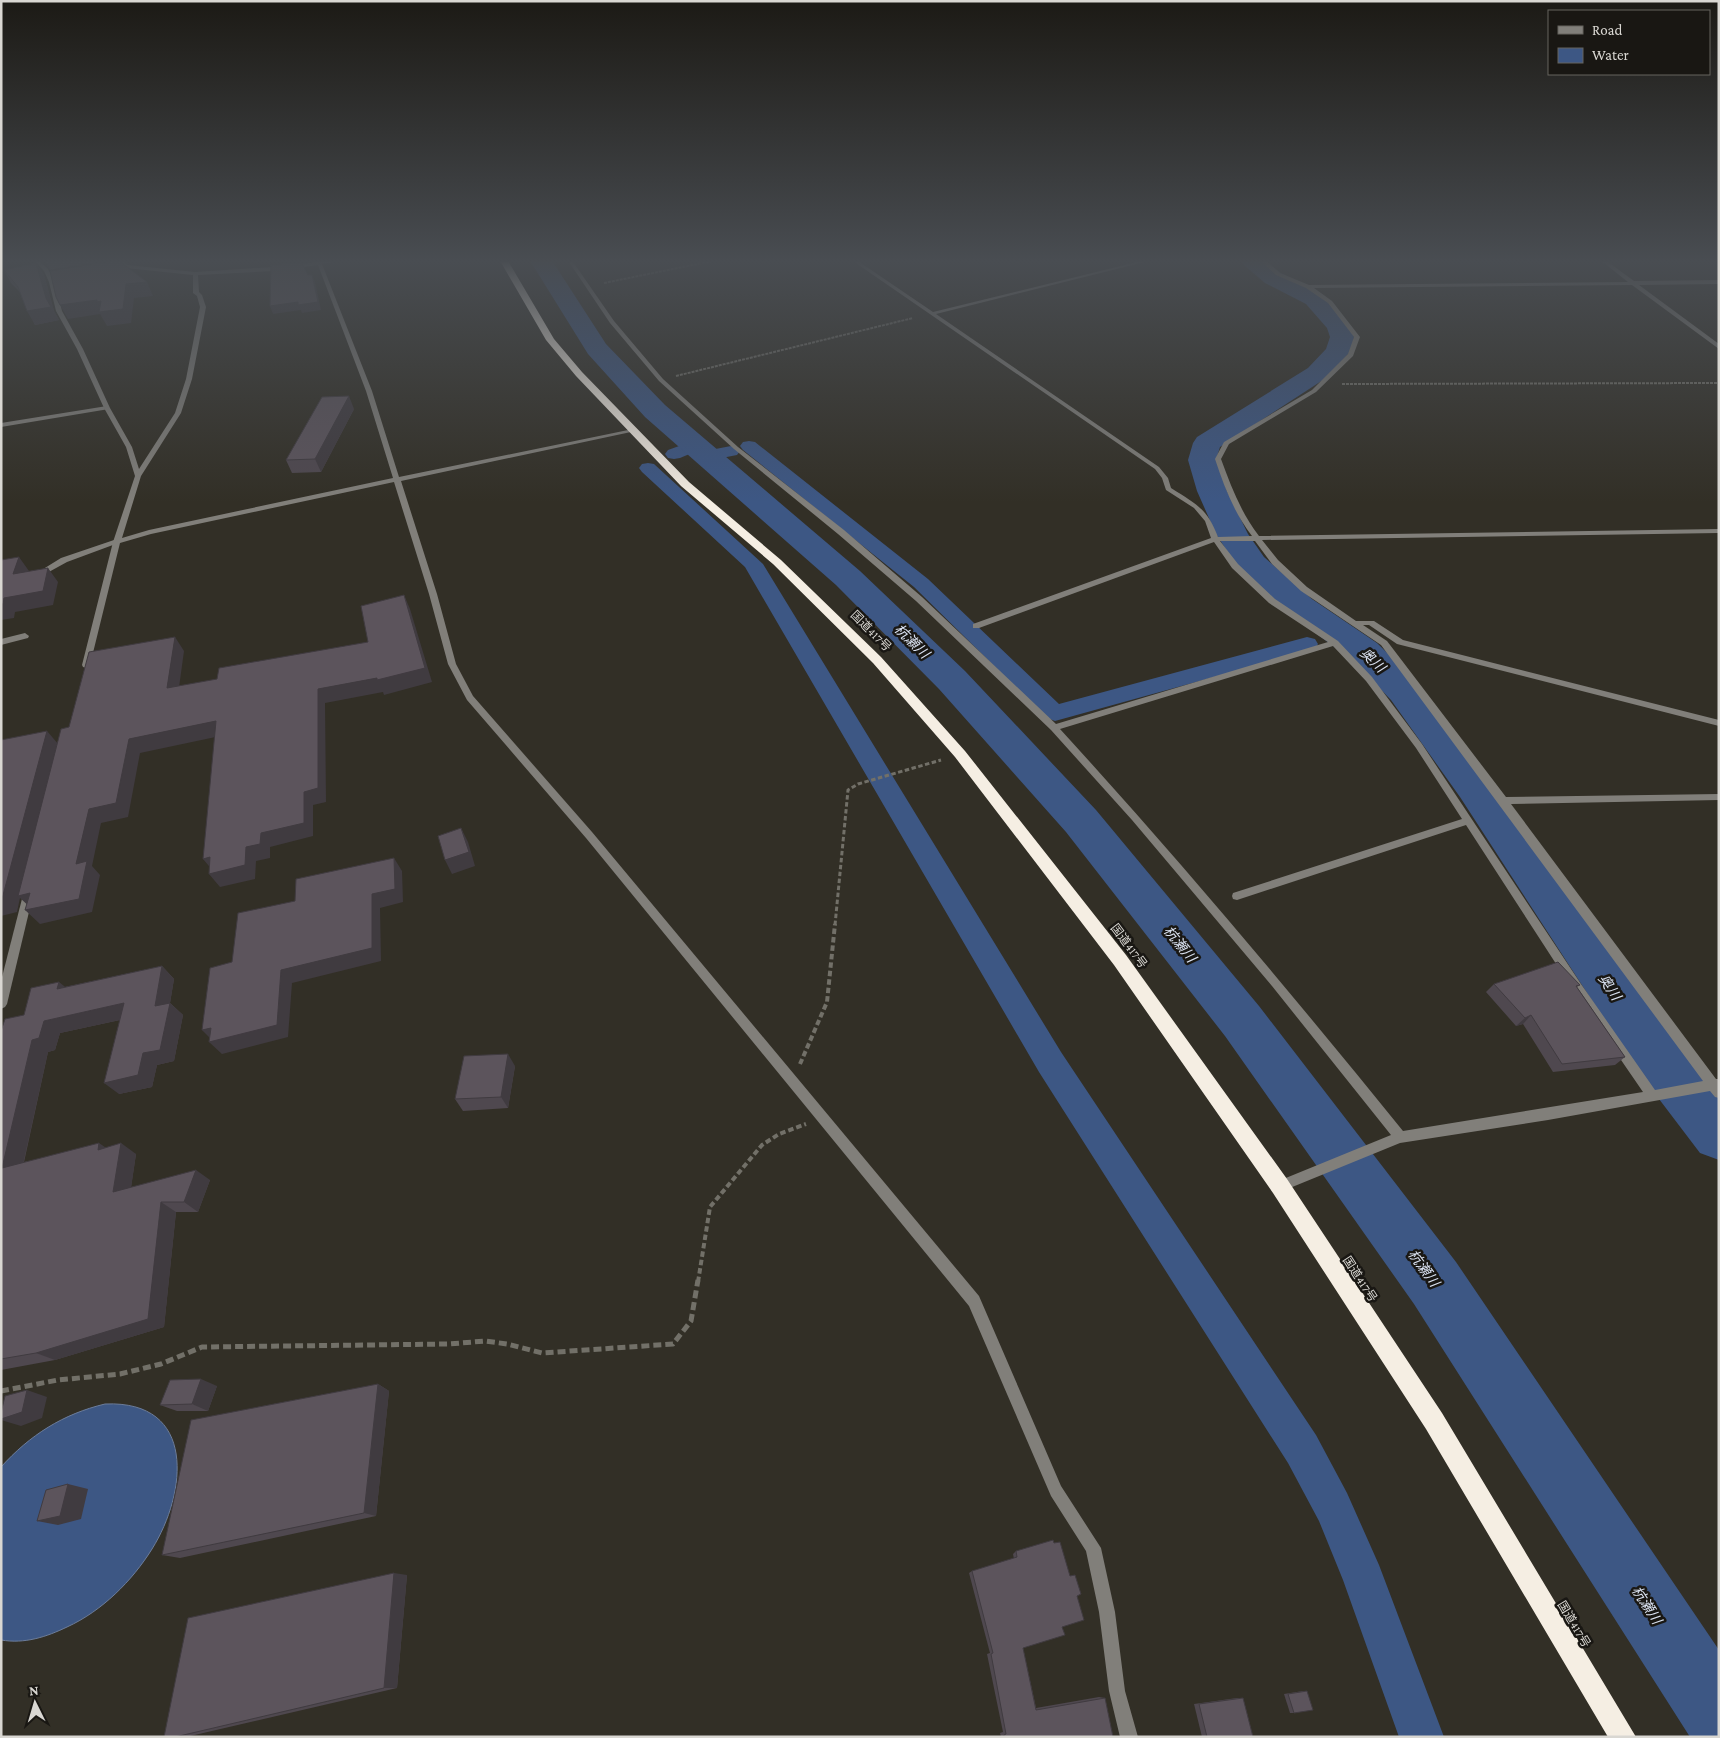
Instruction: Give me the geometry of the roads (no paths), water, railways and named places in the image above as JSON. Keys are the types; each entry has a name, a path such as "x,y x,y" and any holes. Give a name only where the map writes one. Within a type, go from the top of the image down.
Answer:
{"highway":[{"name":"国道417号","path":"550,340 631,430 685,484 777,562 877,660 960,754 1120,960 1287,1183 1434,1421 1623,1737"}],"street":[{"path":"75,340 107,408 129,448 138,476"},
{"path":"84,673 117,542 138,476 178,413 189,379 196,340"},
{"path":"349,340 369,391 433,594 452,664 470,698 589,835 974,1300 1056,1491 1093,1548 1107,1612 1117,1691 1130,1737"},
{"path":"627,340 661,380 736,448 841,532 919,599 1054,728 1135,817 1276,983 1400,1137"},
{"path":"969,340 1157,468 1165,478 1168,489 1196,507 1208,520 1215,539 1236,566 1272,601 1334,643 1369,679 1419,746 1577,987 1652,1095"},
{"path":"1287,1183 1386,1141 1400,1137 1548,1114 1652,1095 1713,1087 1503,801 1384,643 1304,588 1275,562 1253,537 1229,490 1218,458 1226,443 1314,391 1351,355 1356,340"},
{"path":"1708,340 1719,348"},
{"path":"1,425 107,408"},
{"path":"44,571 64,560 149,532 631,430"},
{"path":"976,626 1215,539 1719,531"},
{"path":"1357,623 1371,623 1400,642 1719,723"},
{"path":"1,642 25,636"},
{"path":"1054,728 1334,643"},
{"path":"1503,801 1719,797"},
{"path":"1236,896 1468,821"},
{"path":"1,1004 6,969 32,882"}],"water":[{"path":"105,1404 135,1407 156,1417 170,1433 176,1454 177,1477 164,1527 144,1561 126,1584 92,1613 67,1627 43,1637 18,1641 1,1640 1,1467 24,1445 48,1427 75,1414"}],"waterway":[{"name":"杭瀬川","path":"591,340 597,349 655,411 848,578 952,680 1081,821 1242,1021 1435,1283 1719,1715"},
{"name":"奥川","path":"1341,340 1338,351 1317,373 1207,443 1202,460 1212,491 1232,534 1252,564 1300,606 1364,651 1404,691 1474,787 1655,1054 1719,1135"},
{"path":"674,454 693,446"},
{"path":"749,446 921,583 1055,713 1307,644"},
{"path":"706,456 731,451"},
{"path":"648,468 753,564 1050,1062 1302,1449 1333,1507 1364,1580 1422,1737"}]}
